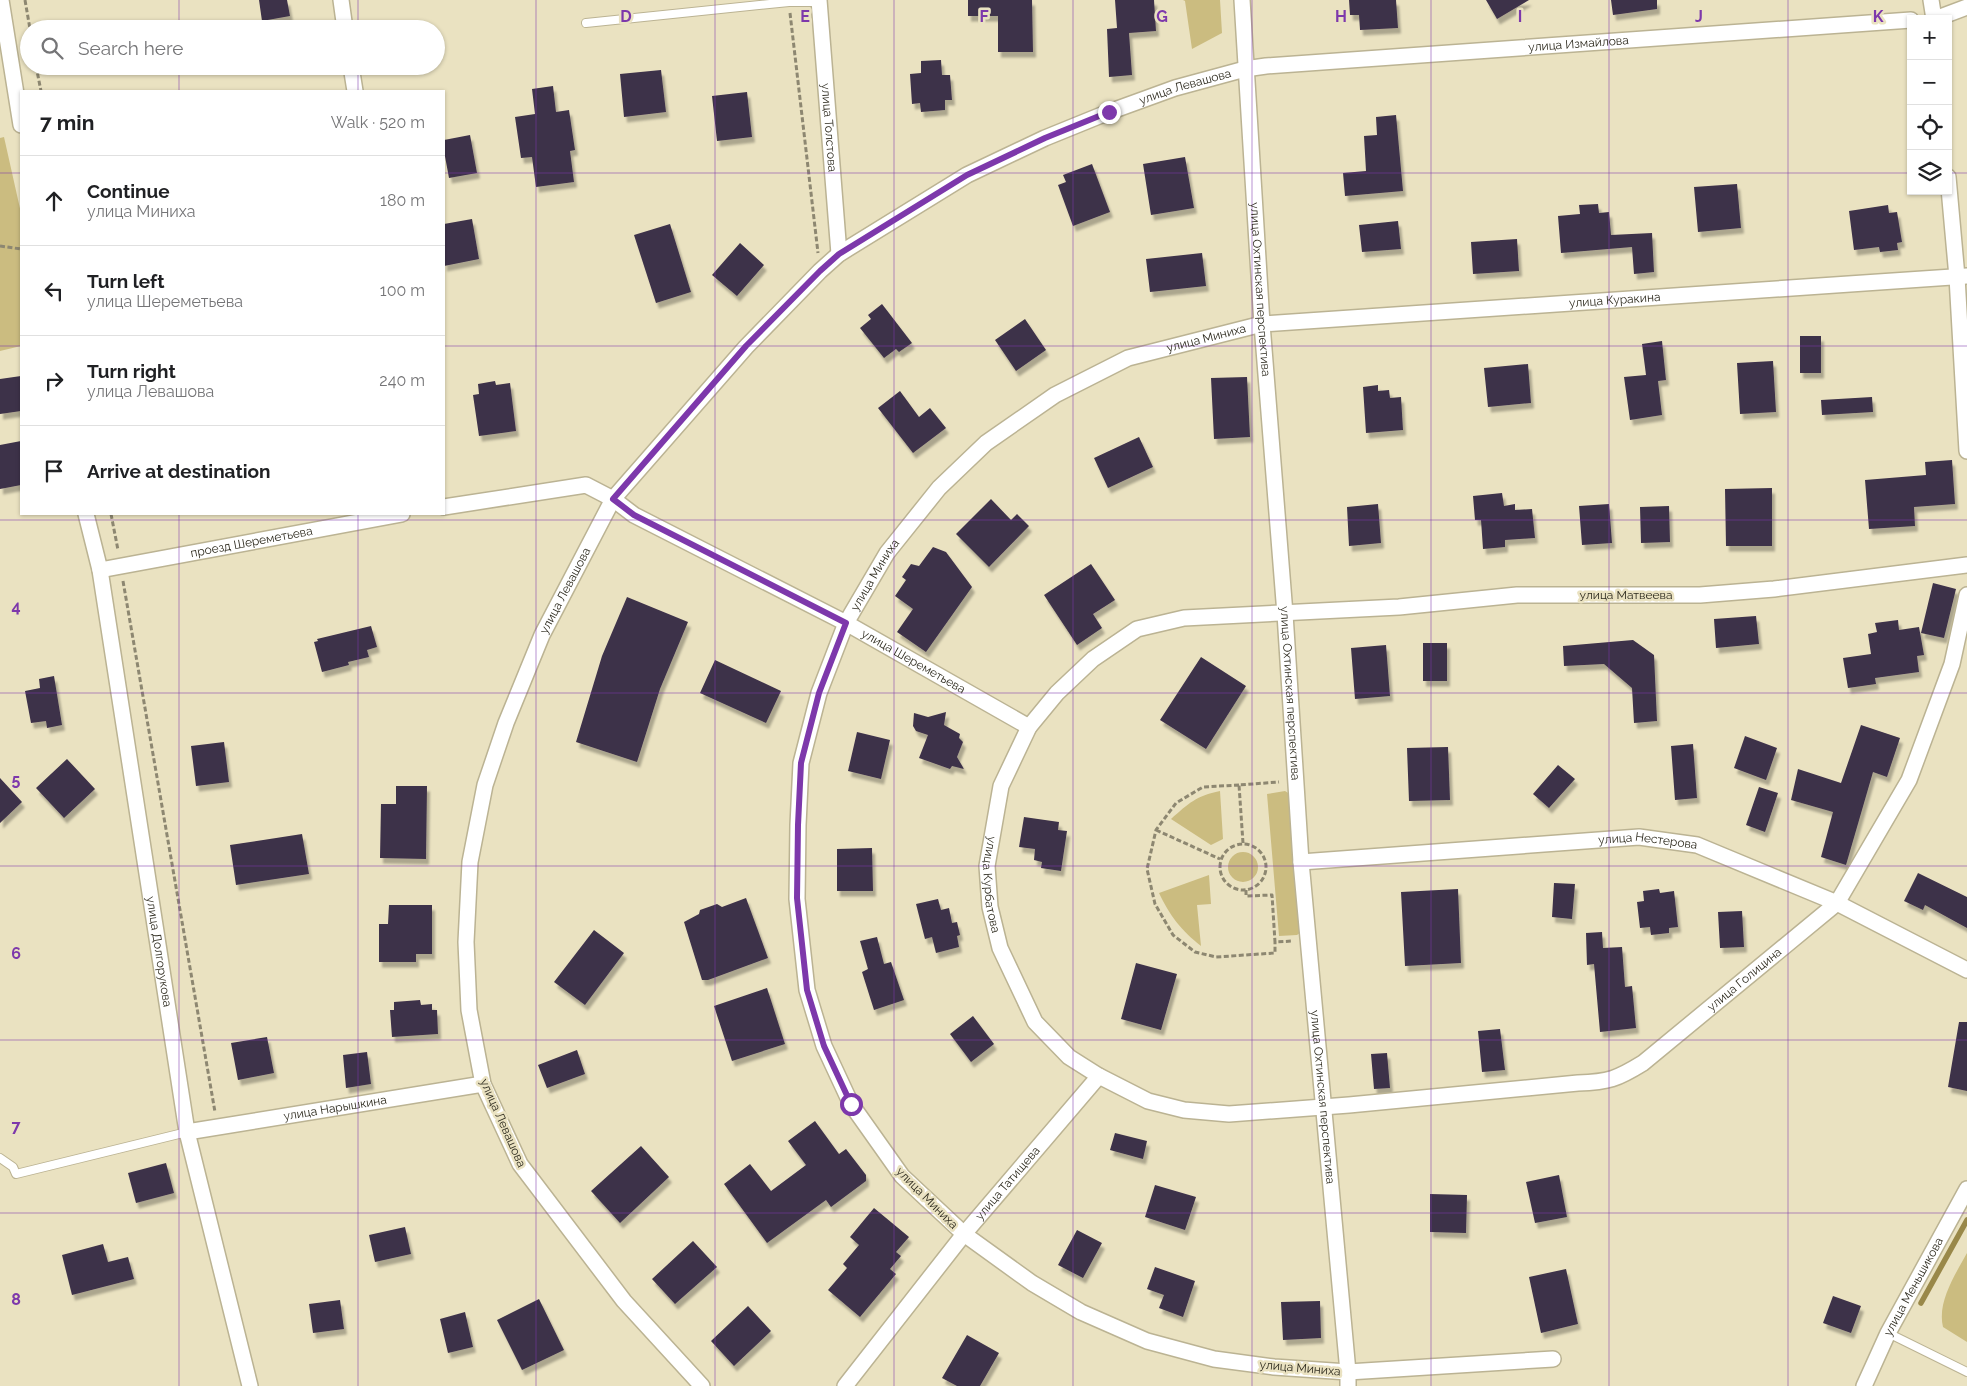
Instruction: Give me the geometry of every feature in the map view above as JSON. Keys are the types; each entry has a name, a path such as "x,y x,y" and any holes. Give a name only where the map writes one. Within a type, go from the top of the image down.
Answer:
{"street":[{"path":"1,0 20,119"},
{"path":"341,0 344,20"},
{"name":"улица Охтинская перспектива","path":"1242,0 1262,324 1285,614 1301,862 1348,1379"},
{"path":"1931,0 1933,15"},
{"name":"улица Толстова","path":"819,1 839,254"},
{"path":"1945,15 1967,7"},
{"name":"улица Измайлова","path":"1245,69 1907,20"},
{"name":"улица Левашова","path":"702,1386 624,1301 520,1164 483,1084 469,1010 466,942 470,862 485,785 506,723 542,635 613,499 746,346 839,254 967,175 1045,138 1175,88 1245,69"},
{"path":"352,75 355,90"},
{"path":"1950,195 1962,277 1967,451"},
{"name":"улица Куракина","path":"1262,324 1962,277"},
{"name":"улица Миниха","path":"1262,324 1128,358 1054,395 986,442 939,488 887,553 846,623 819,693 801,763 797,898 807,990 824,1046 851,1104 902,1176 964,1234 1032,1284 1081,1312 1147,1341 1214,1358 1348,1379 1553,1359"},
{"path":"445,507 586,485 613,499"},
{"name":"улица Шереметьева","path":"613,499 634,515 846,623 1029,727"},
{"name":"улица Долгорукова","path":"86,515 100,570 187,1132 250,1386"},
{"name":"проезд Шереметьева","path":"100,570 397,515"},
{"name":"улица Матвеева","path":"1285,614 1399,607 1518,595 1700,594 1756,591 1967,565"},
{"name":"улица Голицина","path":"1323,1106 1603,1082 1622,1076 1643,1063 1837,903 1909,780 1952,664 1967,595"},
{"name":"улица Курбатова","path":"1285,614 1184,618 1137,629 1093,659 1057,693 1029,727 1001,786 987,866 990,907 1000,948 1035,1022 1069,1057 1099,1076 1148,1101 1184,1110 1229,1114 1323,1106"},
{"name":"улица Нестерова","path":"1301,862 1639,837 1698,845 1837,903 1967,970"},
{"name":"улица Татищева","path":"845,1386 964,1234 1099,1076"},
{"name":"улица Нарышкина","path":"187,1132 483,1084"},
{"name":"улица Меньшикова","path":"1864,1386 1888,1334 1967,1189"}],"lane":[{"path":"586,22 789,2 819,1"},
{"path":"0,1158 13,1167 16,1174 187,1132"},
{"path":"1888,1334 1967,1372"}],"path":[{"path":"25,0 28,20"},
{"path":"789,2 820,271"},
{"path":"38,75 41,90"},
{"path":"0,246 20,249"},
{"path":"112,515 218,1127"},
{"path":"1246,890 1246,896 1272,895 1276,953 1216,957 1195,952 1173,934 1155,904 1148,868 1156,830 1176,803 1204,788 1295,780"},
{"path":"1239,785 1243,844"},
{"path":"1156,830 1220,859"},
{"path":"1243,844 1253,846 1260,852 1265,860 1266,870 1263,879 1256,886 1246,890 1237,890 1228,886 1222,878 1219,869 1220,859 1225,851 1234,845 1243,844"},
{"path":"1274,942 1308,940"}],"shaded area":[{"path":"1183,0 1220,0 1222,33 1192,49 1185,1"},
{"path":"4,137 20,209 20,346 0,351 0,138"},
{"path":"1220,791 1223,839 1211,845 1171,819 1193,801"},
{"path":"1285,791 1293,796 1303,931 1297,935 1279,936 1267,794"},
{"path":"1243,852 1254,856 1258,867 1254,878 1243,882 1232,878 1228,867 1232,856"},
{"path":"1209,875 1211,904 1197,905 1201,946 1177,922 1167,909 1159,893"},
{"path":"1967,1253 1967,1342 1943,1327 1942,1318 1948,1289"}],"building":[{"path":"259,0 287,0 290,16 262,20"},
{"path":"968,0 1032,0 1033,52 998,52 998,16 968,16"},
{"path":"1115,0 1154,0 1156,31 1129,33 1132,75 1109,77 1107,29 1117,28"},
{"path":"1349,0 1396,0 1398,28 1360,30 1359,15 1350,15"},
{"path":"1486,0 1529,0 1497,19"},
{"path":"1611,0 1657,0 1657,9 1613,15"},
{"path":"941,60 942,75 950,75 952,100 945,100 945,110 921,112 920,103 912,104 910,74 921,73 921,61"},
{"path":"661,70 666,112 624,117 620,74"},
{"path":"553,86 556,112 569,110 575,150 570,151 574,182 536,187 532,157 521,158 515,117 535,114 532,89"},
{"path":"747,92 752,137 717,141 712,96"},
{"path":"1396,115 1403,191 1345,196 1343,173 1366,171 1364,136 1377,135 1376,117"},
{"path":"470,135 477,173 449,178 445,156 445,140"},
{"path":"1185,157 1194,208 1151,215 1143,164"},
{"path":"1092,164 1110,212 1073,226 1058,185 1066,182 1063,175"},
{"path":"1737,184 1741,228 1698,232 1694,187"},
{"path":"1598,204 1599,213 1609,212 1611,235 1652,233 1654,272 1634,274 1632,247 1561,253 1558,216 1580,214 1579,205"},
{"path":"1888,205 1889,213 1897,212 1902,242 1897,243 1898,250 1880,252 1879,247 1854,250 1849,211"},
{"path":"472,219 479,259 445,266 445,224"},
{"path":"1398,221 1401,249 1362,252 1359,225"},
{"path":"670,224 691,292 656,303 634,235"},
{"path":"1517,239 1519,271 1473,274 1471,242"},
{"path":"740,243 764,265 737,296 712,275"},
{"path":"1202,253 1206,286 1150,292 1146,259"},
{"path":"882,304 912,343 899,352 896,349 884,358 860,328 871,319 868,315"},
{"path":"1025,319 1046,350 1016,371 995,340"},
{"path":"1800,336 1821,336 1821,373 1800,373"},
{"path":"1662,341 1666,380 1658,381 1662,415 1630,420 1624,377 1646,375 1642,344"},
{"path":"1773,361 1776,412 1740,414 1737,363"},
{"path":"1528,364 1531,403 1488,407 1484,368"},
{"path":"20,376 20,411 0,414 0,379"},
{"path":"1247,377 1250,437 1214,439 1211,378"},
{"path":"495,381 496,385 510,383 516,431 479,436 473,395 479,394 478,384"},
{"path":"1378,385 1378,391 1389,390 1390,398 1401,397 1403,430 1366,433 1363,387"},
{"path":"900,391 919,417 930,408 946,428 913,453 878,408"},
{"path":"1872,397 1873,412 1822,415 1821,400"},
{"path":"1139,437 1153,467 1108,488 1094,458"},
{"path":"20,441 20,485 0,489 0,445"},
{"path":"1952,460 1955,504 1914,507 1915,526 1869,529 1865,480 1926,475 1925,462"},
{"path":"1772,488 1772,546 1726,546 1725,489"},
{"path":"1502,493 1504,506 1515,504 1515,510 1532,509 1535,538 1505,540 1505,547 1483,549 1481,520 1475,520 1473,496"},
{"path":"991,499 1011,520 1017,514 1029,526 989,567 956,534"},
{"path":"1378,504 1381,543 1349,546 1347,507"},
{"path":"1609,504 1612,543 1582,545 1579,506"},
{"path":"1669,506 1670,542 1641,543 1640,507"},
{"path":"933,547 946,552 972,587 926,652 897,632 913,609 895,596 906,580 902,577 911,564 919,566"},
{"path":"1091,564 1115,600 1093,614 1102,628 1077,645 1044,595"},
{"path":"1933,583 1956,589 1944,638 1921,633"},
{"path":"627,597 688,622 660,689 637,762 576,742 602,656"},
{"path":"1756,616 1759,644 1716,648 1714,619"},
{"path":"1898,620 1899,630 1919,627 1924,655 1917,656 1919,672 1875,678 1876,684 1848,688 1843,658 1871,654 1868,634 1877,632 1875,623"},
{"path":"371,626 377,647 367,650 369,657 348,662 349,665 322,672 314,642 318,641 317,639"},
{"path":"1633,640 1654,655 1657,721 1634,723 1632,688 1604,664 1564,666 1563,646"},
{"path":"1423,643 1447,643 1447,681 1423,681"},
{"path":"1386,645 1390,696 1355,699 1351,648"},
{"path":"1201,657 1246,686 1206,749 1160,720"},
{"path":"715,660 781,691 766,723 700,693"},
{"path":"54,676 62,725 47,728 46,721 31,723 25,691 40,688 39,679"},
{"path":"946,712 944,725 960,734 959,738 963,742 957,757 964,769 952,766 950,769 919,758 928,735 916,731 913,726 914,713 928,717"},
{"path":"1861,725 1900,738 1887,777 1873,772 1846,865 1821,857 1833,812 1791,800 1798,769 1841,783"},
{"path":"857,732 890,740 881,779 848,771"},
{"path":"1745,736 1777,748 1766,780 1734,768"},
{"path":"224,742 229,782 196,786 191,746"},
{"path":"1693,744 1697,798 1675,800 1671,746"},
{"path":"1448,747 1450,800 1409,801 1407,748"},
{"path":"67,759 95,789 64,818 36,788"},
{"path":"1558,765 1575,779 1549,808 1533,794"},
{"path":"0,778 22,802 0,823"},
{"path":"396,786 427,786 426,859 380,858 381,804 396,804"},
{"path":"1759,787 1778,793 1765,832 1746,825"},
{"path":"1024,817 1059,822 1058,830 1067,831 1061,871 1041,868 1042,862 1034,860 1035,849 1019,847"},
{"path":"302,834 309,874 236,885 230,845"},
{"path":"872,848 873,891 837,891 837,849"},
{"path":"1918,873 1967,897 1967,928 1925,905 1923,910 1904,901"},
{"path":"1554,883 1575,884 1572,919 1552,917"},
{"path":"1458,889 1461,963 1405,966 1401,892"},
{"path":"1659,889 1660,893 1674,891 1678,927 1669,928 1669,933 1651,935 1650,927 1640,928 1637,902 1644,901 1643,891"},
{"path":"746,898 768,958 708,980 702,980 684,922 699,914 700,910 717,904 722,907"},
{"path":"938,899 941,910 949,908 952,923 957,922 960,935 957,936 959,947 936,953 932,937 925,939 916,904"},
{"path":"389,905 432,905 432,954 416,954 416,962 379,962 379,924 388,924"},
{"path":"1742,911 1744,947 1720,948 1718,912"},
{"path":"594,930 624,953 585,1005 554,982"},
{"path":"1602,932 1603,948 1622,947 1625,987 1632,986 1636,1028 1600,1032 1594,964 1587,965 1586,933"},
{"path":"877,937 884,964 891,962 904,1000 874,1010 862,972 868,969 860,941"},
{"path":"1136,963 1177,974 1161,1030 1121,1019"},
{"path":"767,988 785,1044 732,1061 714,1006"},
{"path":"420,1000 421,1005 432,1004 432,1010 437,1010 438,1034 392,1037 390,1010 394,1010 394,1002"},
{"path":"973,1016 994,1044 971,1062 950,1034"},
{"path":"1959,1022 1967,1022 1967,1091 1948,1087"},
{"path":"1500,1029 1505,1070 1482,1072 1478,1031"},
{"path":"267,1037 274,1073 238,1080 231,1043"},
{"path":"577,1050 585,1074 547,1088 538,1065"},
{"path":"367,1052 371,1084 346,1088 343,1055"},
{"path":"1387,1053 1390,1088 1374,1089 1371,1054"},
{"path":"815,1121 839,1154 846,1149 866,1175 866,1181 831,1207 826,1200 767,1243 724,1184 750,1164 771,1191 806,1165 788,1141"},
{"path":"1115,1133 1147,1141 1143,1159 1110,1150"},
{"path":"641,1146 669,1177 620,1223 591,1191"},
{"path":"166,1163 174,1193 136,1203 128,1173"},
{"path":"1559,1175 1567,1217 1535,1223 1526,1182"},
{"path":"1155,1185 1196,1197 1185,1230 1145,1217"},
{"path":"1430,1194 1467,1195 1466,1233 1430,1232"},
{"path":"874,1208 909,1237 896,1252 901,1256 890,1269 896,1274 860,1317 828,1290 847,1268 843,1264 859,1245 850,1237"},
{"path":"405,1227 411,1254 375,1262 369,1235"},
{"path":"1077,1230 1102,1243 1083,1278 1058,1265"},
{"path":"693,1241 717,1267 675,1304 652,1279"},
{"path":"103,1244 108,1262 128,1257 134,1279 72,1295 62,1255"},
{"path":"1155,1267 1195,1281 1183,1317 1159,1308 1164,1295 1147,1289"},
{"path":"1566,1269 1578,1324 1541,1333 1529,1277"},
{"path":"1833,1296 1861,1306 1851,1333 1823,1323"},
{"path":"539,1299 564,1350 522,1370 497,1320"},
{"path":"340,1300 344,1329 313,1333 309,1304"},
{"path":"1320,1301 1321,1338 1283,1340 1281,1302"},
{"path":"748,1306 771,1331 734,1366 711,1341"},
{"path":"465,1312 473,1347 448,1353 440,1319"},
{"path":"967,1335 999,1353 980,1386 957,1386 942,1378"}],"waterway":[{"path":"1921,1303 1967,1220"}],"route":[{"path":"851,1104 824,1046 807,990 797,898 801,763 819,693 846,623 634,515 613,499 746,346 839,254 967,175 1045,138 1109,112"}]}
